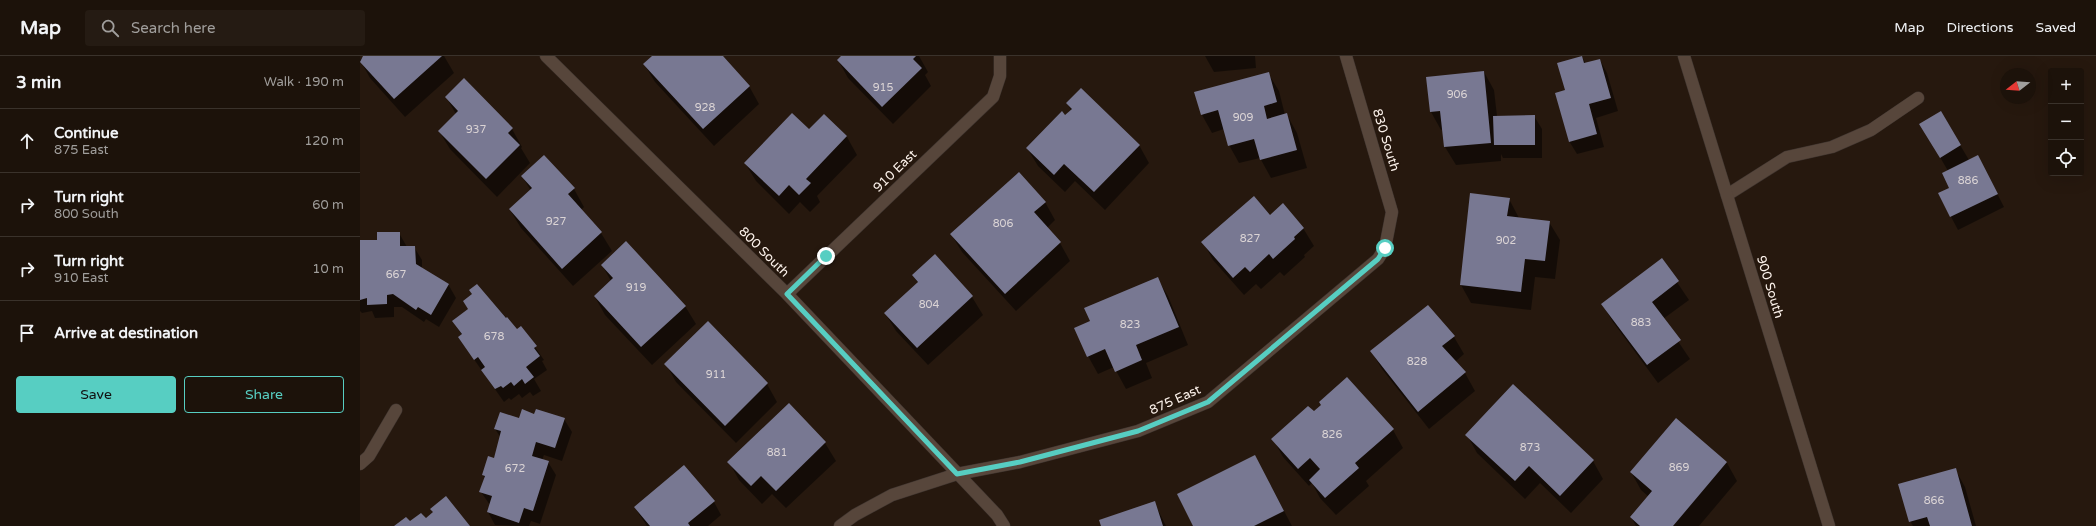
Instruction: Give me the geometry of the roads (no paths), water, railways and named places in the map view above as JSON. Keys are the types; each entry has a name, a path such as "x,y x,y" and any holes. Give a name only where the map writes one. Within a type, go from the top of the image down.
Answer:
{"street":[{"name":"800 South","path":"546,56 787,294 997,515 1004,526"},
{"name":"910 East","path":"787,294 993,97 1000,76 1000,56"},
{"name":"830 South","path":"1346,56 1392,212 1389,233"},
{"name":"900 South","path":"1684,56 1829,526"},
{"path":"1727,195 1787,157 1832,147 1871,130 1918,98"},
{"name":"875 East","path":"840,526 855,515 892,495 957,474 1020,462 1138,431 1208,402 1378,259 1385,248 1389,233"},
{"path":"360,464 369,456 396,410"}]}
